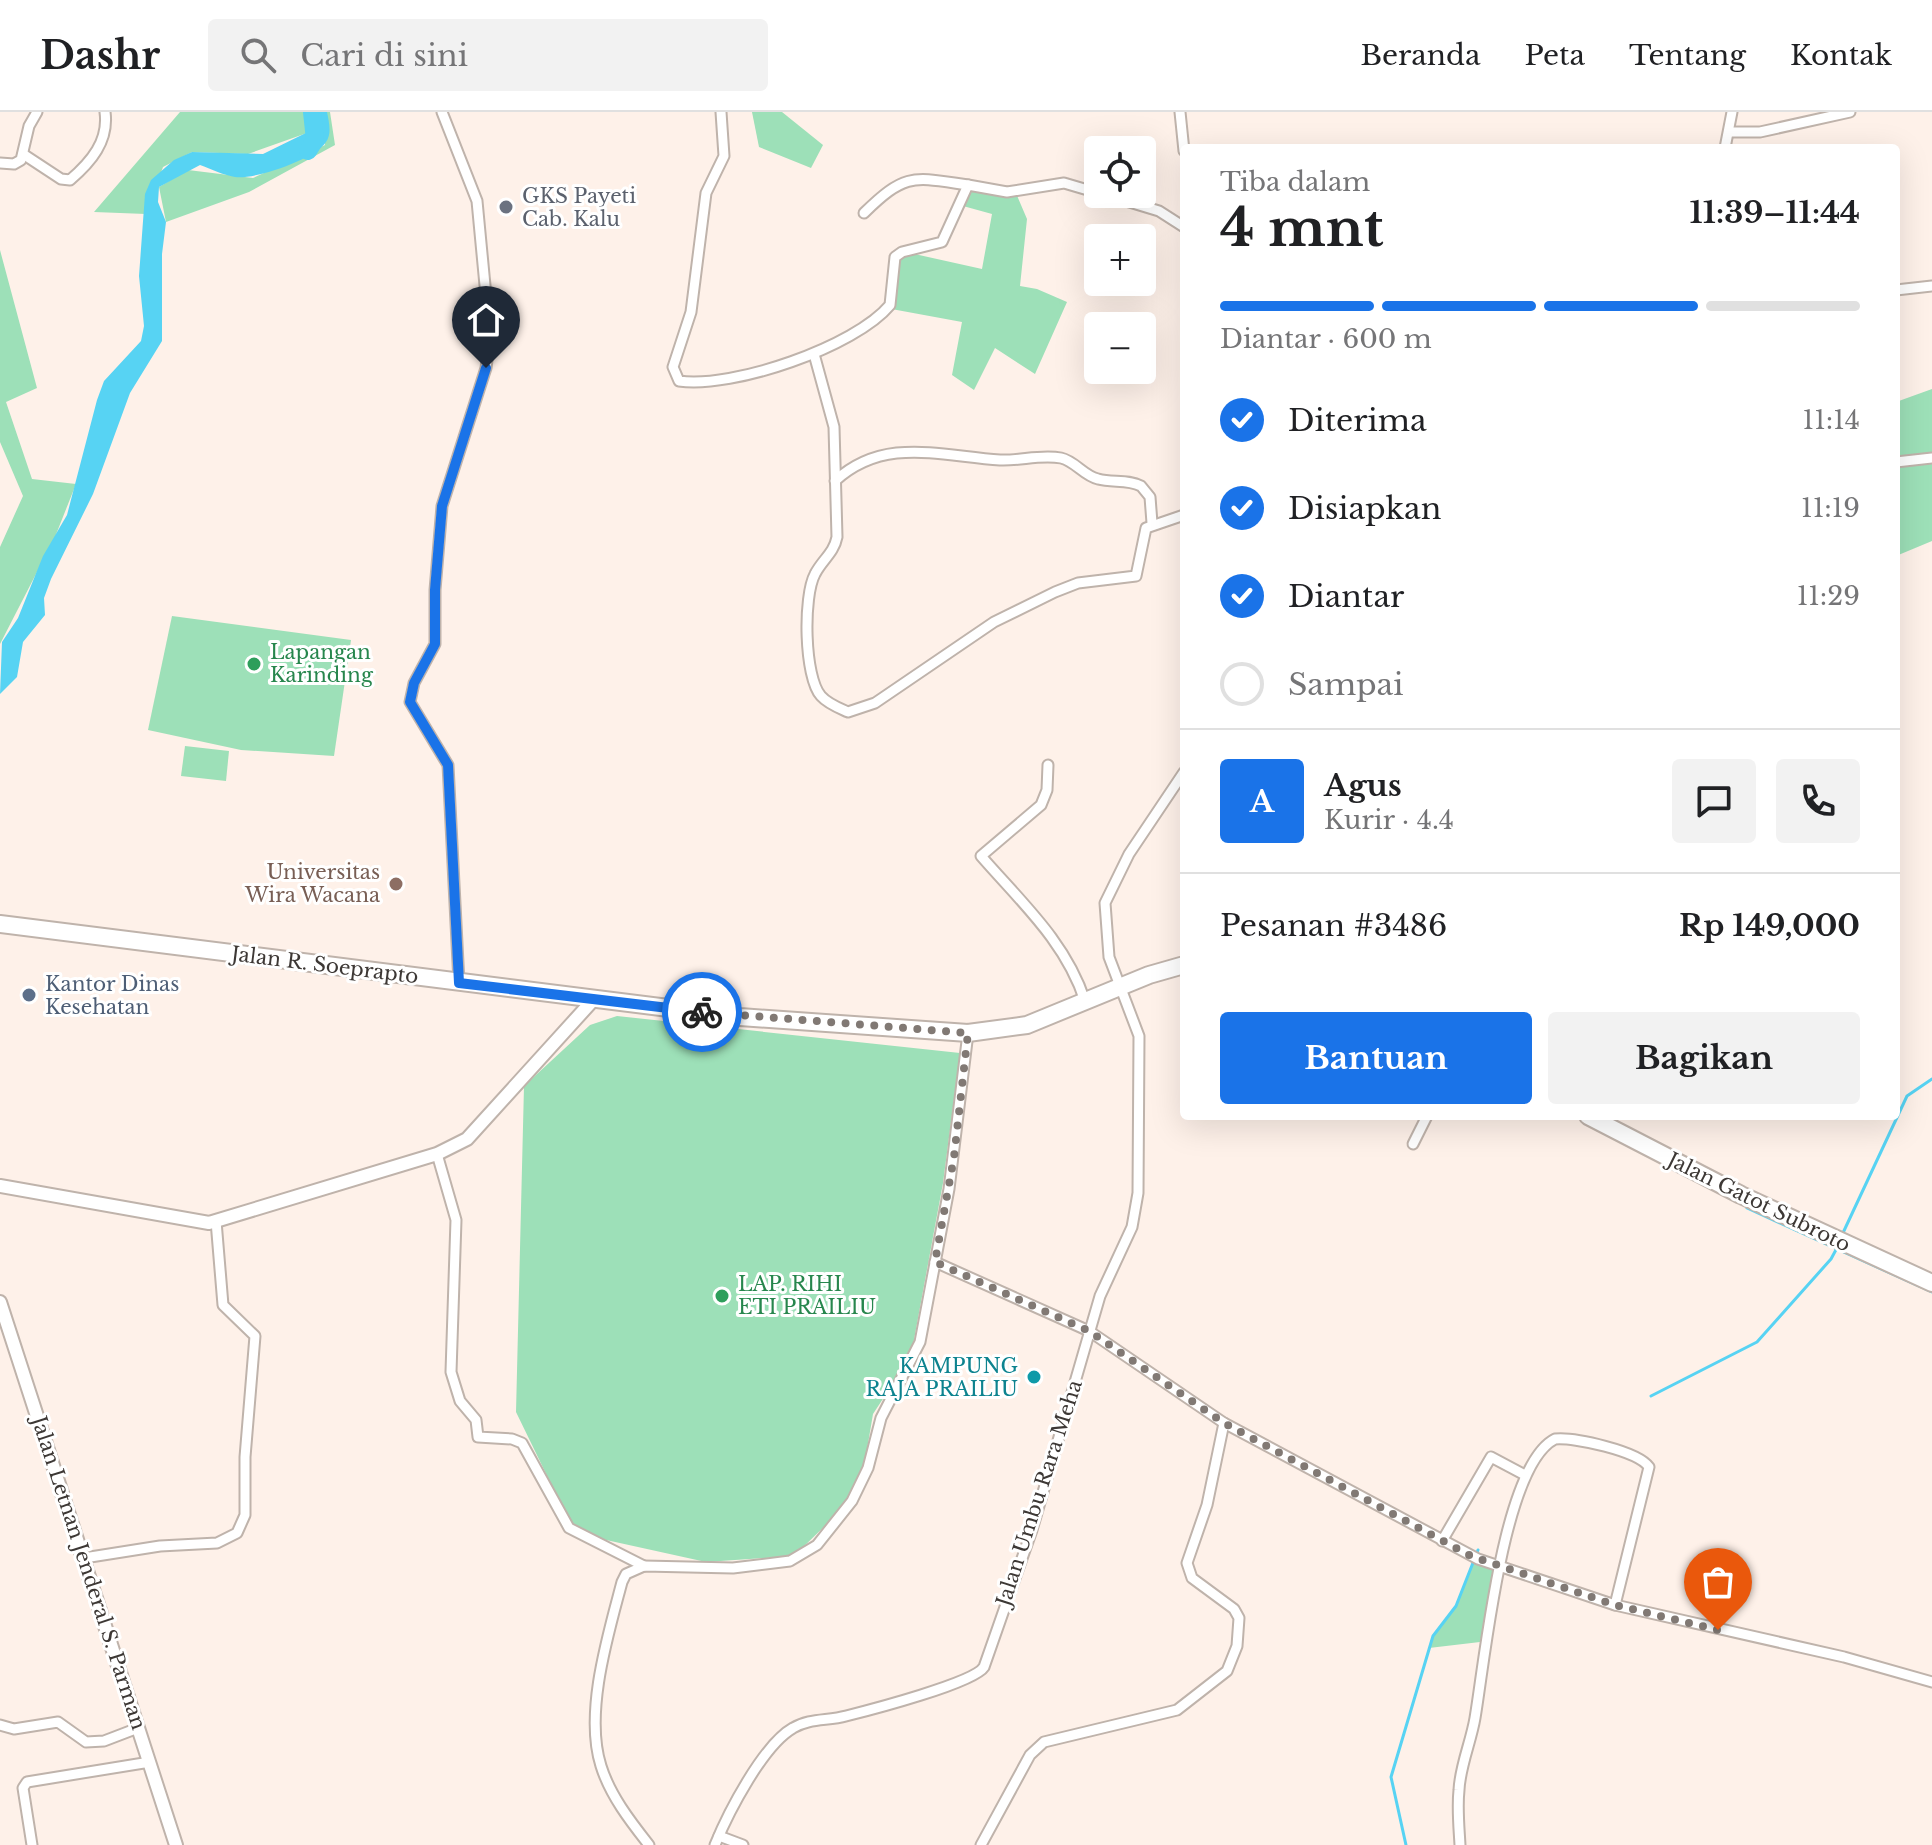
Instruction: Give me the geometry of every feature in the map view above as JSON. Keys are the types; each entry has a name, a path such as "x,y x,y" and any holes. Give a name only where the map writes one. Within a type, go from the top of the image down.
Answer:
{"highway":[{"name":"Jalan R. Soeprapto","path":"0,924 740,1017 968,1033 1027,1025 1120,986"},
{"path":"1120,986 1180,966"},
{"name":"Jalan Gatot Subroto","path":"1596,1120 1932,1283"}],"street":[{"path":"0,163 19,163 29,126 37,112"},
{"path":"23,154 61,179 70,180 99,149 106,123 105,112"},
{"path":"442,112 477,201 491,322 486,368 442,506 435,590 435,644 414,683 410,702 448,765 459,983"},
{"path":"721,112 724,156 706,193 691,312 674,360 674,373 679,381 744,374 814,354 885,310 891,300 895,257 902,252 942,242 968,185"},
{"path":"1180,112 1183,144"},
{"path":"1726,144 1732,112"},
{"path":"1729,132 1760,132 1850,112"},
{"path":"864,213 888,191 909,179 1007,192 1064,183 1084,189"},
{"path":"1149,208 1165,213 1180,224"},
{"path":"1900,290 1932,286"},
{"path":"814,354 834,427 836,545 811,584 808,639 811,671 820,695 848,712 875,703 994,622 1055,592 1078,583 1136,576 1145,531 1152,523 1180,516"},
{"path":"835,481 853,465 869,457 891,454 928,452 997,460 1057,457 1070,461 1090,477 1141,486 1150,497 1152,523"},
{"path":"1900,462 1932,458"},
{"path":"1048,765 1047,790 1041,805 981,856 1055,940 1077,977 1085,1001"},
{"name":"Jalan Umbu Rara Meha","path":"717,1840 762,1762 789,1730 803,1723 844,1717 890,1704 970,1678 982,1670 1032,1530 1100,1296 1132,1227 1138,1193 1139,1036 1106,946 1105,903 1129,854 1180,778"},
{"path":"0,1186 198,1223 216,1221 437,1154 467,1139 594,999"},
{"path":"649,1845 606,1779 594,1725 622,1582 626,1574 644,1566 769,1566 804,1556 817,1545 863,1484 881,1418 920,1342 954,1157 968,1033"},
{"path":"1413,1144 1425,1120"},
{"path":"437,1154 456,1220 451,1372 460,1401 476,1420 478,1437 512,1439 522,1443 569,1528 644,1566"},
{"path":"84,1558 160,1546 217,1543 229,1539 245,1515 245,1457 255,1336 223,1305 216,1221"},
{"path":"935,1262 1089,1331 1224,1423 1475,1557 1615,1605 1844,1657 1932,1682"},
{"name":"Jalan Letnan Jenderal S. Parman","path":"0,1302 176,1845"},
{"path":"981,1845 1030,1755 1044,1742 1177,1710 1227,1671 1237,1646 1239,1618 1234,1609 1192,1578 1187,1563 1207,1505 1224,1423"},
{"path":"1460,1845 1460,1777 1471,1742 1500,1567 1525,1475 1540,1449 1555,1439 1602,1446 1646,1462 1649,1477 1615,1605"},
{"path":"1442,1541 1491,1457 1525,1475"},
{"path":"0,1725 14,1729 58,1722 86,1742 104,1741 138,1728"},
{"path":"32,1845 23,1785 150,1762"},
{"path":"717,1840 743,1845"}],"green space":[{"path":"180,112 304,112 307,133 248,154 192,152 163,167 146,214 94,212"},
{"path":"321,112 330,112 335,145 249,192 166,222 159,187 188,170 253,178 325,145"},
{"path":"752,112 782,112 823,145 811,168 759,147"},
{"path":"972,191 1005,194 1015,191 1027,219 1020,286 1037,289 1067,302 1035,374 995,348 974,390 952,375 962,322 886,308 901,251 982,269 992,214 963,206"},
{"path":"0,250 37,388 6,402 32,479 76,484 55,537 0,644 0,547 23,496 0,442"},
{"path":"1932,389 1932,541 1900,554 1900,401"},
{"name":"Lapangan Karinding","path":"172,616 351,640 334,756 241,750 148,730"},
{"path":"185,746 229,751 226,781 181,776"},
{"name":"LAP. RIHI ETI PRAILIU","path":"617,1016 960,1053 943,1183 911,1356 873,1414 862,1479 834,1517 794,1556 706,1562 588,1536 569,1521 516,1412 524,1086 590,1025"},
{"path":"1474,1558 1498,1566 1480,1642 1429,1648 1433,1636 1456,1606"}],"water":[{"path":"312,112 327,112 329,135 320,149 298,161 270,172 244,177 231,176 200,165 159,187 158,202 166,222 162,254 162,341 130,393 93,494 51,579 44,598 45,615 23,642 17,677 0,694 2,642 18,618 43,556 67,515 104,381 141,341 144,326 139,276 145,194 151,180 174,160 192,152 263,154 316,128"}],"waterway":[{"path":"308,151 315,140 312,112"},
{"path":"1900,1111 1907,1096 1932,1079"},
{"path":"1842,1235 1896,1120"},
{"path":"1747,1208 1932,1292"},
{"path":"1651,1396 1757,1342 1831,1259 1838,1246"},
{"path":"1406,1845 1391,1777 1433,1636 1456,1606 1478,1550"}],"way so far":[{"path":"702,1012 968,1033 954,1157 935,1262 1089,1331 1142,1364 1224,1423 1471,1556 1615,1605 1718,1630"}],"place":[{"name":"GKS Payeti Cab. Kalu","path":"506,207"},
{"name":"Lapangan Karinding","path":"254,664"},
{"name":"Universitas Wira Wacana","path":"396,884"},
{"name":"Kantor Dinas Kesehatan","path":"29,995"},
{"name":"LAP. RIHI ETI PRAILIU","path":"722,1296"},
{"name":"KAMPUNG RAJA PRAILIU","path":"1034,1377"}],"route":[{"path":"486,368 442,506 435,590 435,644 414,683 410,702 442,750 448,765 459,983 702,1012"}]}
